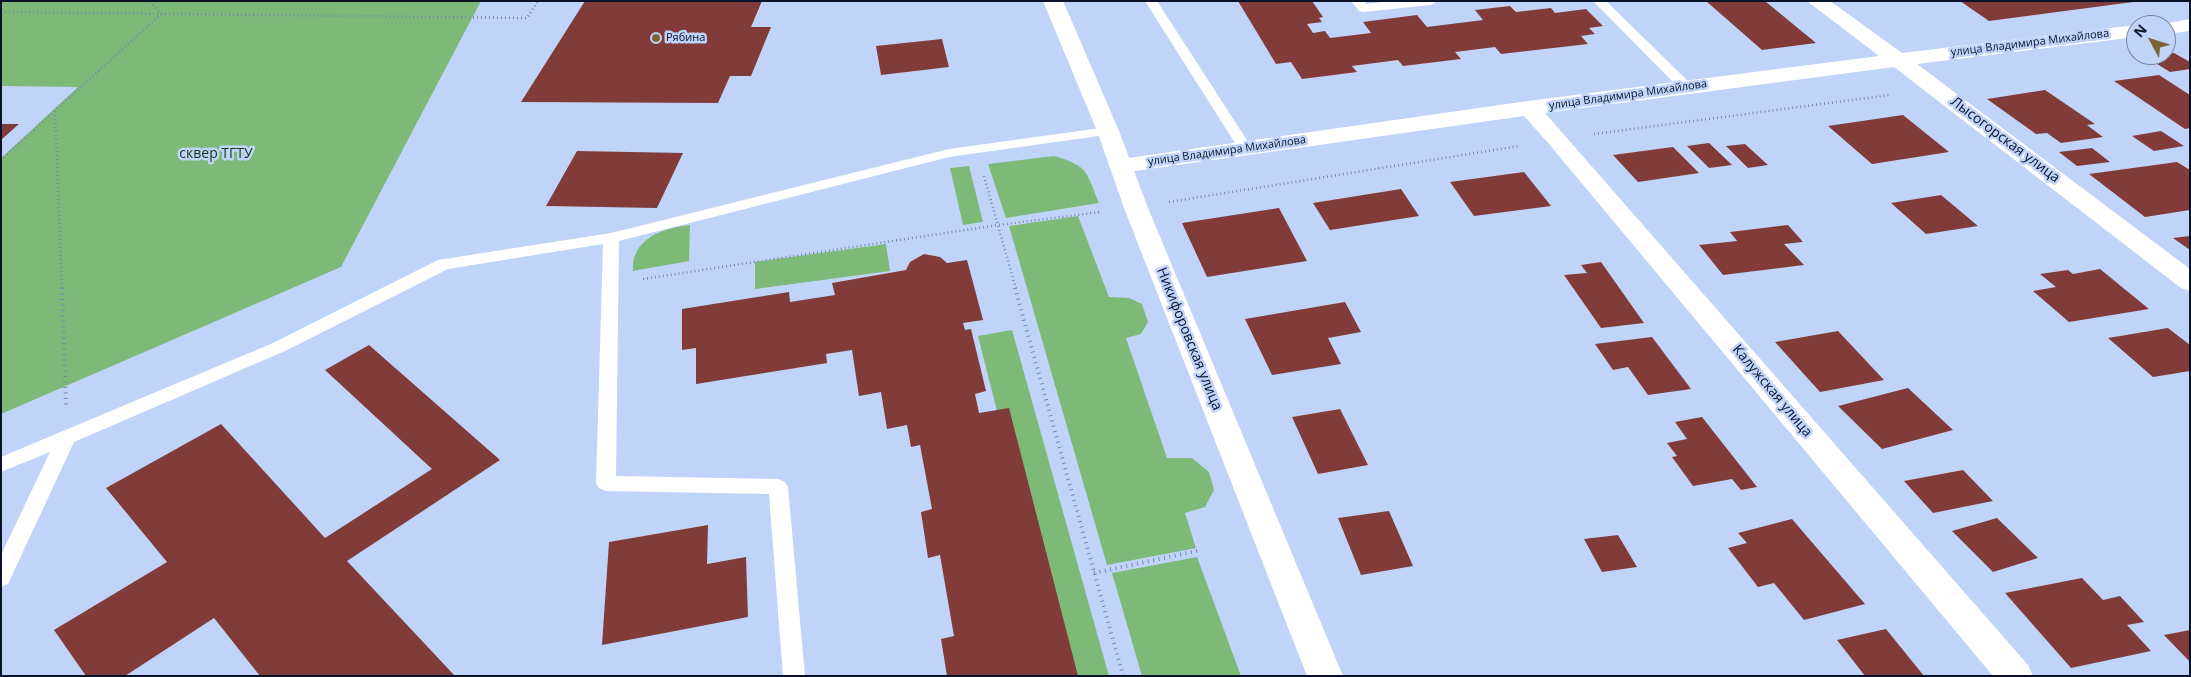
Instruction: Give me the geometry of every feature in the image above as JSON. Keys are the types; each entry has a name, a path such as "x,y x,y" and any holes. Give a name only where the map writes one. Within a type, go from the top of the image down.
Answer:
{"street":[{"name":"Никифоровская улица","path":"1053,1 1108,131 1136,208 1325,676"},
{"name":"Лысогорская улица","path":"1817,1 1938,89 2190,282"},
{"path":"2176,27 2190,25"},
{"name":"улица Владимира Михайлова","path":"1121,166 1528,108 1898,59 2126,32"},
{"name":"Калужская улица","path":"1528,108 1557,139 2015,676"}],"lane":[{"path":"1151,1 1245,148"},
{"path":"1357,1 1363,8 1431,1"},
{"path":"1600,1 1686,87"},
{"path":"1,465 279,347 444,264 611,238 949,153 1108,131"},
{"path":"611,238 606,483 778,487 794,676"},
{"path":"1,578 67,437"}],"path":[{"path":"150,1 161,14"},
{"path":"1,12 527,18 538,1"},
{"path":"1,160 161,14"},
{"path":"610,284 998,225 1136,208 1557,139 1938,89"},
{"path":"55,111 67,437"},
{"path":"976,149 1123,676"},
{"path":"1094,573 1201,550"}],"green space":[{"name":"сквер ТГТУ","path":"1,1 481,1 341,267 1,414 1,158 78,87 1,86"},
{"path":"1054,156 1074,163 1085,172 1099,203 1006,218 988,164"},
{"path":"969,166 983,222 963,225 950,168"},
{"path":"1078,216 1109,297 1129,298 1142,304 1148,322 1141,334 1126,338 1167,458 1192,458 1209,472 1214,490 1205,507 1185,513 1196,548 1107,565 1009,226"},
{"path":"690,225 689,261 633,271 637,251 650,237 669,229"},
{"path":"886,244 890,271 755,289 755,262"},
{"path":"1012,330 1109,676 1064,676 978,336"},
{"path":"1197,557 1241,676 1142,676 1112,573"}],"building":[{"path":"585,1 762,1 751,27 771,27 751,76 730,76 718,103 521,102"},
{"path":"1238,1 1312,1 1323,17 1319,18 1322,22 1307,24 1313,33 1325,31 1330,38 1371,33 1363,22 1417,15 1427,27 1483,20 1475,10 1510,6 1516,12 1551,8 1555,13 1586,9 1603,26 1589,28 1595,34 1581,36 1588,44 1501,54 1495,47 1455,52 1461,59 1403,66 1398,60 1352,66 1357,72 1302,79 1291,62 1276,64"},
{"path":"1706,1 1765,1 1816,43 1762,50"},
{"path":"1960,1 2133,1 2133,2 1989,21"},
{"path":"942,39 949,67 881,75 876,46"},
{"path":"2176,54 2190,62 2190,69 2170,72 2159,65 2176,65"},
{"path":"2159,75 2190,95 2190,128 2185,129 2114,81"},
{"path":"2045,90 2095,124 2087,125 2103,137 2061,143 2047,133 2036,134 1987,99"},
{"path":"1903,115 1949,152 1872,164 1828,126"},
{"path":"1,124 19,124 1,140"},
{"path":"2161,131 2184,146 2154,151 2132,136"},
{"path":"1709,143 1732,165 1709,168 1687,146"},
{"path":"1745,144 1768,165 1748,168 1726,146"},
{"path":"1673,147 1699,173 1638,182 1613,155"},
{"path":"2092,148 2110,162 2077,166 2059,152"},
{"path":"577,151 683,153 657,208 546,206"},
{"path":"2177,162 2190,170 2190,210 2145,217 2089,174"},
{"path":"1524,172 1551,206 1474,216 1450,182"},
{"path":"1401,189 1419,216 1330,230 1313,203"},
{"path":"1941,195 1978,226 1926,234 1891,203"},
{"path":"1279,208 1307,261 1207,277 1182,223"},
{"path":"1788,225 1803,242 1784,244 1804,265 1723,275 1699,245 1737,241 1730,232"},
{"path":"2190,236 2190,250 2173,238"},
{"path":"924,254 940,257 947,263 967,260 983,320 963,323 965,330 971,329 986,391 975,394 979,413 1009,408 1078,676 947,676 941,639 954,636 940,555 928,558 921,512 932,509 920,445 911,447 907,425 887,429 881,392 859,396 852,350 826,354 827,363 696,384 696,348 682,350 682,309 789,292 790,302 835,295 832,283 906,270 910,262"},
{"path":"1601,262 1644,323 1601,328 1564,275 1587,273 1581,265"},
{"path":"2100,269 2149,309 2069,322 2033,291 2056,287 2040,274 2068,270 2073,274"},
{"path":"1345,302 1361,332 1328,338 1341,364 1272,375 1245,319"},
{"path":"2168,328 2190,345 2190,371 2153,377 2108,338"},
{"path":"1838,331 1884,380 1820,392 1775,342"},
{"path":"1652,337 1691,389 1648,395 1628,367 1613,370 1595,344"},
{"path":"369,345 500,460 347,561 455,676 260,676 214,618 125,676 86,676 54,630 167,562 106,488 221,424 325,538 432,469 325,370"},
{"path":"1908,388 1953,430 1882,449 1838,406"},
{"path":"1340,409 1368,465 1318,474 1292,417"},
{"path":"1702,417 1757,487 1741,490 1732,479 1693,486 1672,457 1677,456 1667,443 1687,439 1675,422"},
{"path":"1963,470 1993,501 1933,513 1904,481"},
{"path":"1389,511 1413,566 1361,575 1338,518"},
{"path":"1997,518 2038,558 1993,572 1952,531"},
{"path":"1792,519 1865,604 1804,620 1774,583 1758,587 1728,548 1747,543 1738,533"},
{"path":"708,525 707,564 746,557 748,617 602,645 609,542"},
{"path":"1618,535 1637,567 1602,572 1584,539"},
{"path":"2082,578 2103,600 2120,596 2144,622 2127,625 2151,651 2071,668 2005,593"},
{"path":"1886,629 1924,676 1865,676 1837,640"},
{"path":"2190,630 2190,662 2164,635"}],"place":[{"name":"Рябина","path":"656,38"}]}
